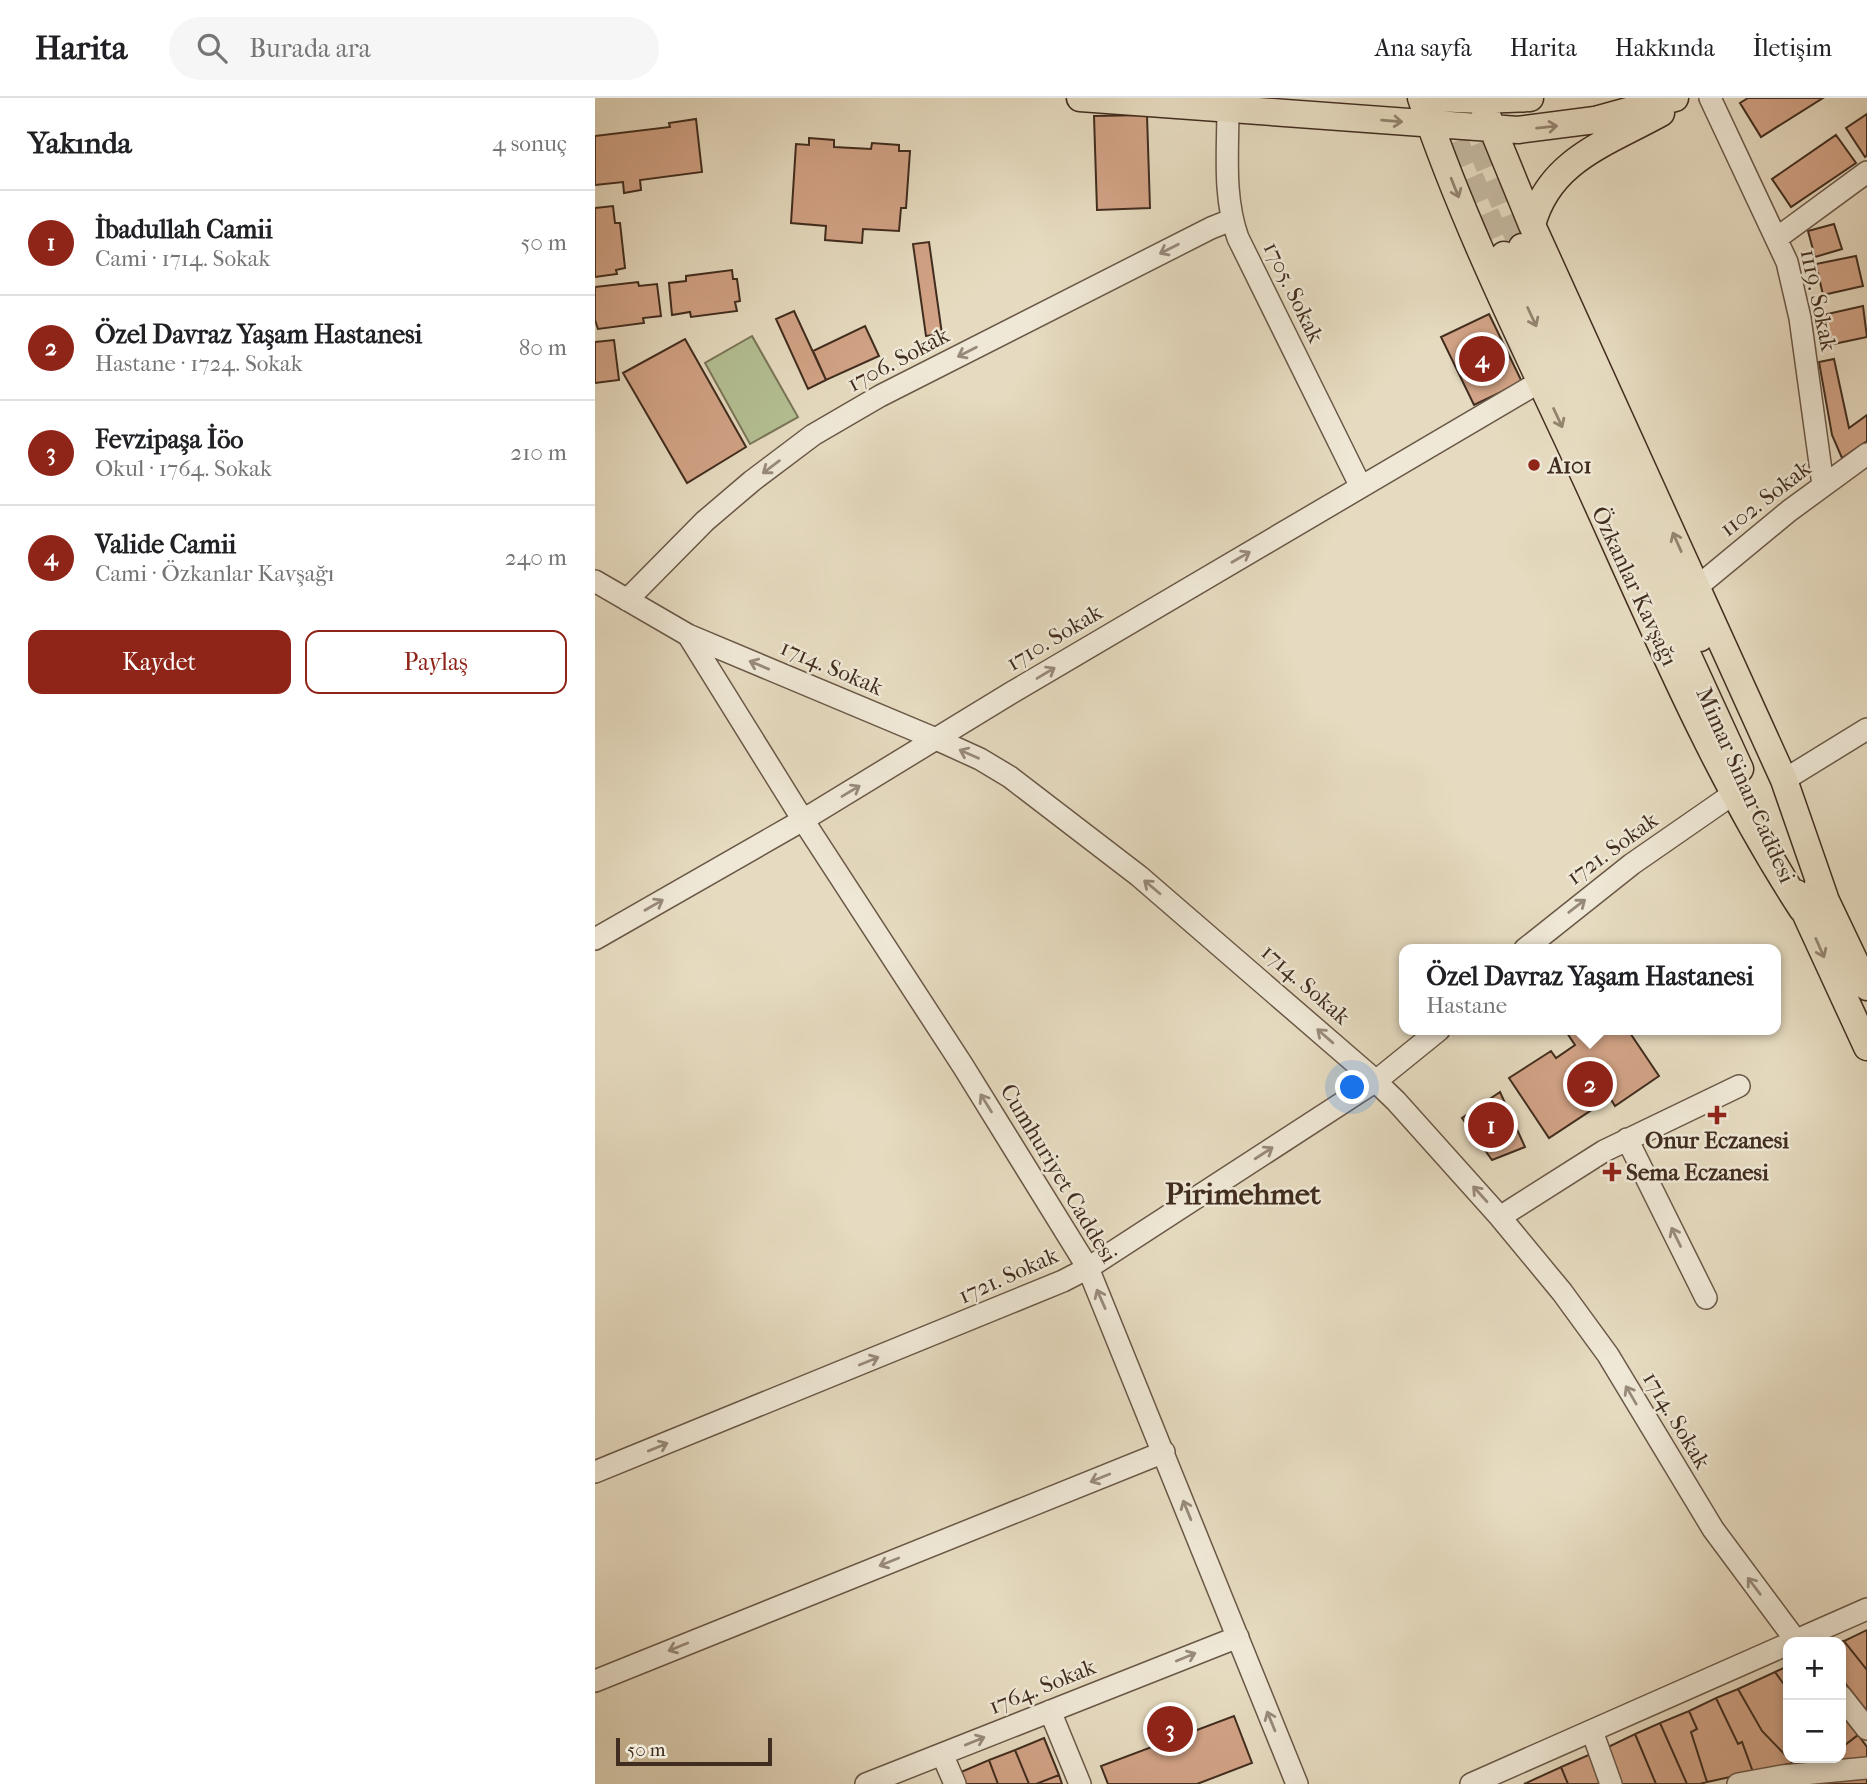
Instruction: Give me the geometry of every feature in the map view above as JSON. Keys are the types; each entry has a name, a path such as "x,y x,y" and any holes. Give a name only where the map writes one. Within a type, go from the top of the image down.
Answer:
{"main road":[{"path":"1080,98 1228,107 1492,130 1553,127 1595,120 1675,98"},
{"name":"Özkanlar Kavşağı","path":"1422,98 1430,125 1483,255 1689,704 1733,794 1767,855 1814,904"},
{"path":"1434,98 1530,98"},
{"path":"1519,242 1541,199 1561,172 1688,98"},
{"path":"1481,99 1492,130 1519,242 1697,587 1784,780 1814,904"},
{"name":"Mimar Sinan Caddesi","path":"1519,242 1814,904 1867,1047"},
{"name":"Mimar Sinan Caddesi","path":"1814,904 1867,987"}],"street":[{"name":"1119. Sokak","path":"1710,98 1787,261 1796,299 1823,485"},
{"name":"1705. Sokak","path":"1228,107 1231,220 1361,487"},
{"path":"1777,238 1867,172"},
{"name":"1706. Sokak","path":"627,600 705,521 813,435 880,396 1231,220"},
{"name":"1710. Sokak","path":"595,939 803,820 1541,381"},
{"name":"1102. Sokak","path":"1697,587 1823,485 1867,454"},
{"name":"1714. Sokak","path":"595,581 688,635 980,759 1041,798 1212,937 1375,1081 1500,1217 1562,1293 1608,1355 1713,1529 1789,1637"},
{"name":"Cumhuriyet Caddesi","path":"688,635 803,820 963,1066 1088,1268 1297,1784"},
{"path":"1784,780 1867,729"},
{"name":"1721. Sokak","path":"1531,944 1632,864 1733,794"},
{"name":"1721. Sokak","path":"595,1472 1035,1294 1088,1268 1375,1081 1433,1035"},
{"path":"1500,1217 1581,1164 1738,1086"},
{"path":"1627,1139 1706,1298"},
{"path":"595,1681 1164,1452"},
{"path":"1804,1637 1867,1609"},
{"name":"1764. Sokak","path":"866,1784 1238,1637"},
{"path":"1471,1784 1783,1646"},
{"path":"1844,1700 1867,1729"},
{"path":"1050,1711 1080,1784"},
{"path":"1592,1731 1611,1784"},
{"path":"942,1754 955,1784"},
{"path":"1738,1784 1807,1773 1867,1768"}],"green space":[{"path":"752,336 798,417 750,444 705,363"}],"building":[{"path":"1748,98 1823,98 1761,137 1740,103"},
{"path":"1867,114 1867,156 1865,157 1846,128"},
{"path":"1147,115 1150,208 1097,210 1094,116"},
{"path":"696,119 702,172 640,180 641,190 624,193 623,182 595,185 595,136 670,127 669,123"},
{"path":"1836,135 1856,163 1791,207 1772,179"},
{"path":"809,138 834,140 834,147 871,149 872,143 899,145 899,151 910,151 906,208 901,208 899,231 863,229 862,243 825,240 826,226 791,223 796,144 809,145"},
{"path":"613,206 615,223 620,223 625,268 616,270 617,274 595,277 595,208"},
{"path":"1834,224 1842,249 1815,257 1808,231"},
{"path":"929,242 942,334 926,336 913,244"},
{"path":"1856,256 1863,286 1823,295 1816,264"},
{"path":"732,270 733,279 737,279 740,301 735,302 737,311 691,317 690,312 672,315 669,283 686,281 686,276"},
{"path":"638,282 639,286 657,284 661,316 643,318 644,323 598,329 595,320 595,287"},
{"path":"1863,306 1867,337 1829,345 1823,315"},
{"path":"794,311 826,380 808,389 776,319"},
{"path":"1489,314 1522,382 1474,405 1441,337"},
{"path":"865,326 879,356 826,380 813,351"},
{"path":"685,339 746,447 687,483 623,373"},
{"path":"614,340 619,380 595,383 595,342"},
{"path":"1834,359 1849,428 1867,415 1867,441 1842,458 1832,435 1819,362"},
{"path":"1568,1035 1631,1035 1659,1076 1615,1106 1610,1098 1549,1138 1509,1078 1551,1051 1556,1058 1575,1045"},
{"path":"1500,1092 1525,1147 1492,1160 1462,1118"},
{"path":"1867,1630 1867,1670 1846,1644 1846,1640"},
{"path":"1846,1644 1867,1670 1867,1711 1846,1684"},
{"path":"1783,1668 1783,1683 1775,1672"},
{"path":"1775,1672 1783,1683 1783,1753 1762,1731 1738,1689"},
{"path":"1738,1689 1762,1731 1783,1753 1783,1763 1793,1763 1753,1772 1742,1742 1738,1744 1716,1698"},
{"path":"1716,1698 1738,1744 1742,1742 1753,1772 1707,1782 1691,1732 1697,1729 1689,1711"},
{"path":"1689,1711 1697,1729 1691,1732 1707,1782 1700,1784 1687,1784 1660,1723"},
{"path":"1234,1716 1252,1763 1197,1784 1108,1784 1101,1766"},
{"path":"1846,1720 1858,1735 1846,1744"},
{"path":"1660,1723 1687,1784 1656,1784 1635,1734"},
{"path":"1635,1734 1656,1784 1618,1784 1606,1748"},
{"path":"1858,1735 1867,1747 1867,1759 1846,1761 1846,1744"},
{"path":"1044,1738 1059,1775 1029,1784 1015,1750"},
{"path":"1015,1750 1029,1784 998,1784 989,1760"},
{"path":"1593,1753 1603,1784 1568,1784 1561,1767"},
{"path":"989,1760 998,1784 966,1784 961,1772"},
{"path":"1561,1767 1568,1784 1524,1784"},
{"path":"1059,1775 1062,1784 1036,1784"},
{"path":"1867,1776 1867,1784 1804,1784"}],"tunnel":[{"path":"1442,105 1504,255"},
{"path":"1464,107 1522,247"}],"place":[{"name":"Valide Camii","path":"1482,359"},
{"name":"A101","path":"1534,465"},
{"name":"Özel Davraz Yaşam Hastanesi","path":"1590,1084"},
{"name":"Onur Eczanesi","path":"1717,1115"},
{"name":"İbadullah Camii","path":"1491,1125"},
{"name":"Sema Eczanesi","path":"1612,1172"},
{"name":"Fevzipaşa İöo","path":"1170,1729"}],"district":[{"name":"Pirimehmet","path":"1243,1194"}]}
